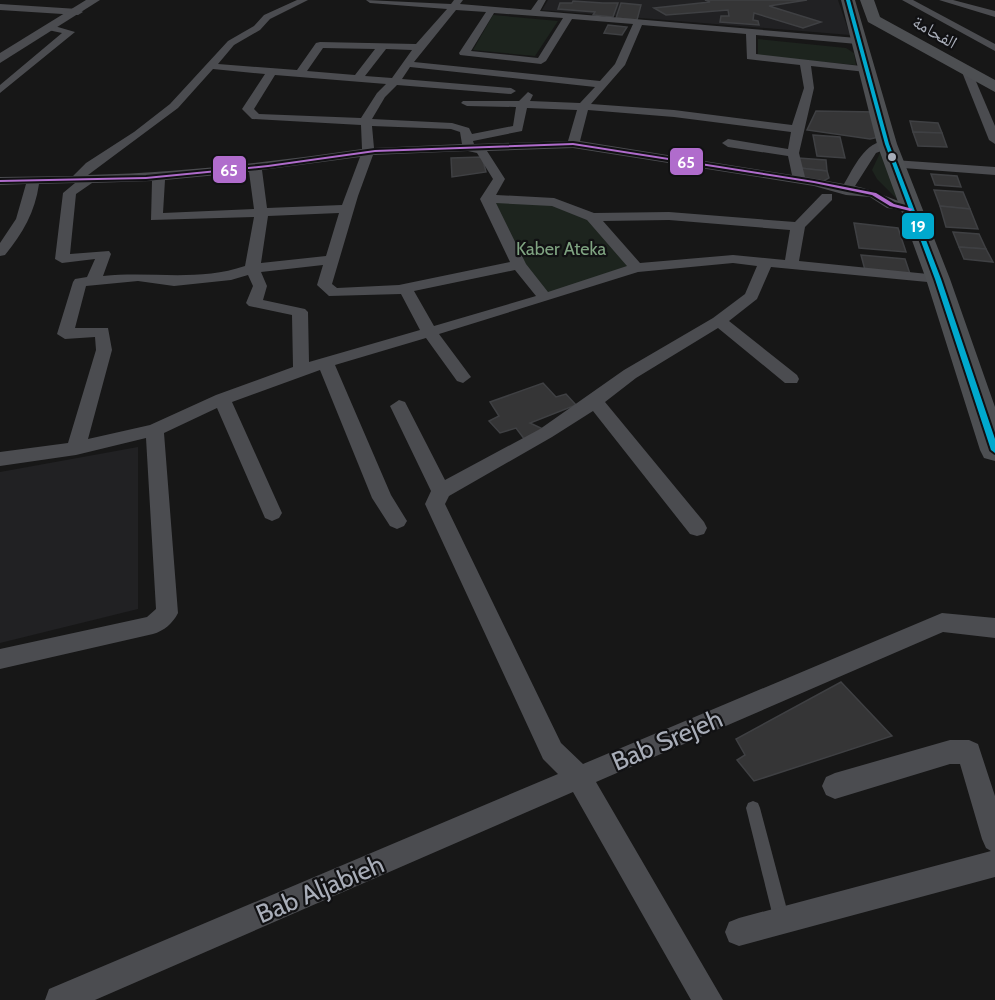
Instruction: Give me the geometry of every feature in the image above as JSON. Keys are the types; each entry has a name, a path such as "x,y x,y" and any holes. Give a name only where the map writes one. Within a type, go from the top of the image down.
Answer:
{"main road":[{"path":"877,0 858,16 866,69 891,154 901,207 938,279 995,450"},
{"name":"الفحامة","path":"858,16 892,29 995,87"},
{"path":"976,99 995,98"}],"street":[{"path":"0,59 94,0"},
{"path":"93,281 104,254 62,259 70,193 90,166 138,135 174,106 231,43 257,28 267,17 304,0"},
{"path":"370,0 456,3 492,9 751,32 858,16"},
{"path":"534,13 542,0"},
{"path":"906,0 995,48"},
{"path":"943,0 995,14"},
{"path":"456,3 419,47 395,81 381,95 366,120 368,152 347,209 324,285 334,293 405,288 519,265"},
{"path":"972,7 995,5"},
{"path":"0,7 78,12"},
{"path":"492,9 464,53 541,62 569,16"},
{"path":"573,144 584,105 620,65 638,22"},
{"path":"0,90 70,32 51,28"},
{"path":"751,32 751,57 866,69"},
{"path":"300,74 320,45 419,47"},
{"path":"357,79 383,46"},
{"path":"475,88 493,72 504,57"},
{"path":"799,179 793,153 808,88 805,63"},
{"path":"406,64 601,84"},
{"path":"209,66 475,88 530,90"},
{"path":"271,72 248,109 256,117 366,120 452,126 465,130 468,143 481,150 499,179 487,199"},
{"path":"967,72 976,99 995,140"},
{"path":"468,143 518,129 522,104 538,77"},
{"path":"467,103 584,105 734,119 797,129"},
{"path":"723,166 734,119"},
{"path":"0,181 159,177 368,152 468,143 573,144 799,179 836,192 901,207"},
{"path":"728,143 793,153"},
{"path":"791,264 798,226 836,192 871,151 995,171"},
{"path":"255,167 263,213 261,234 252,268 260,286 254,303 300,312 301,370"},
{"path":"159,177 156,217 347,209"},
{"path":"0,252 20,228 30,206 33,181"},
{"path":"836,192 874,194 901,207"},
{"path":"487,199 554,202 592,217 669,216 798,226"},
{"path":"487,199 519,265 545,298"},
{"path":"592,217 636,268"},
{"path":"0,459 76,448 155,430 222,399 301,370 545,298 636,268 733,259 938,279"},
{"path":"76,448 104,350 102,331 65,334 80,282 138,276 174,282 231,276 252,268 331,260"},
{"path":"708,1000 579,778 552,752 435,504 441,491 546,433 596,401 630,374 719,321 752,297 766,262"},
{"path":"405,288 430,333 464,377"},
{"path":"719,321 791,379"},
{"path":"326,364 382,498 397,521"},
{"path":"222,399 272,513"},
{"path":"596,401 697,528"},
{"path":"399,406 441,491"},
{"path":"0,659 153,625 167,613 155,430"},
{"name":"Bab Srejeh","path":"579,778 942,622 995,628"},
{"path":"835,786 950,752 969,752 995,839"},
{"name":"Bab Aljabieh","path":"60,1000 579,778"},
{"path":"739,932 995,863"}],"lane":[{"path":"753,808 782,921"}],"shaded area":[{"path":"548,0 838,0 850,35 542,10"},
{"path":"138,447 138,609 0,643 0,472"}],"green space":[{"path":"493,15 558,21 535,56 473,50"},
{"path":"758,39 846,48 854,53 856,65 758,56"},
{"path":"889,148 898,200 877,179 872,170 880,153"},
{"name":"Kaber Ateka","path":"490,199 554,202 592,217 634,268 548,297 519,265"}],"building":[{"path":"705,0 807,0 769,6 821,22 803,28 754,13 753,20 758,21 759,25 720,22 721,16 729,16 728,10 666,15 654,8 710,2"},
{"path":"573,1 618,3 613,17 593,15 595,12 558,9 560,3 572,3"},
{"path":"621,3 641,5 637,20 616,18"},
{"path":"608,25 627,27 622,35 604,33"},
{"path":"816,111 877,112 884,136 870,139 807,130"},
{"path":"910,121 938,123 942,133 913,132"},
{"path":"913,132 942,133 947,147 918,146"},
{"path":"813,135 840,137 845,158 817,156"},
{"path":"482,157 486,172 452,177 451,158"},
{"path":"798,158 826,160 827,171 800,168"},
{"path":"800,168 827,171 829,178 822,182 802,178"},
{"path":"931,174 957,176 961,187 935,185"},
{"path":"934,190 963,192 970,209 940,206"},
{"path":"940,206 970,209 978,229 946,227"},
{"path":"854,223 898,228 906,252 859,248"},
{"path":"953,232 979,234 986,249 959,247"},
{"path":"959,247 986,249 993,262 964,259"},
{"path":"861,255 905,259 910,274 865,270"},
{"path":"543,383 556,397 566,394 576,405 530,423 543,429 525,440 516,428 500,433 489,421 499,416 490,402"},
{"path":"841,682 892,736 754,781 737,760 745,755 736,739"}],"transit line":[{"name":"19","path":"848,0 887,144 938,279 995,450"},
{"name":"65","path":"0,181 146,178 268,166 375,151 573,144 814,182 874,194 892,205 910,209"}]}
